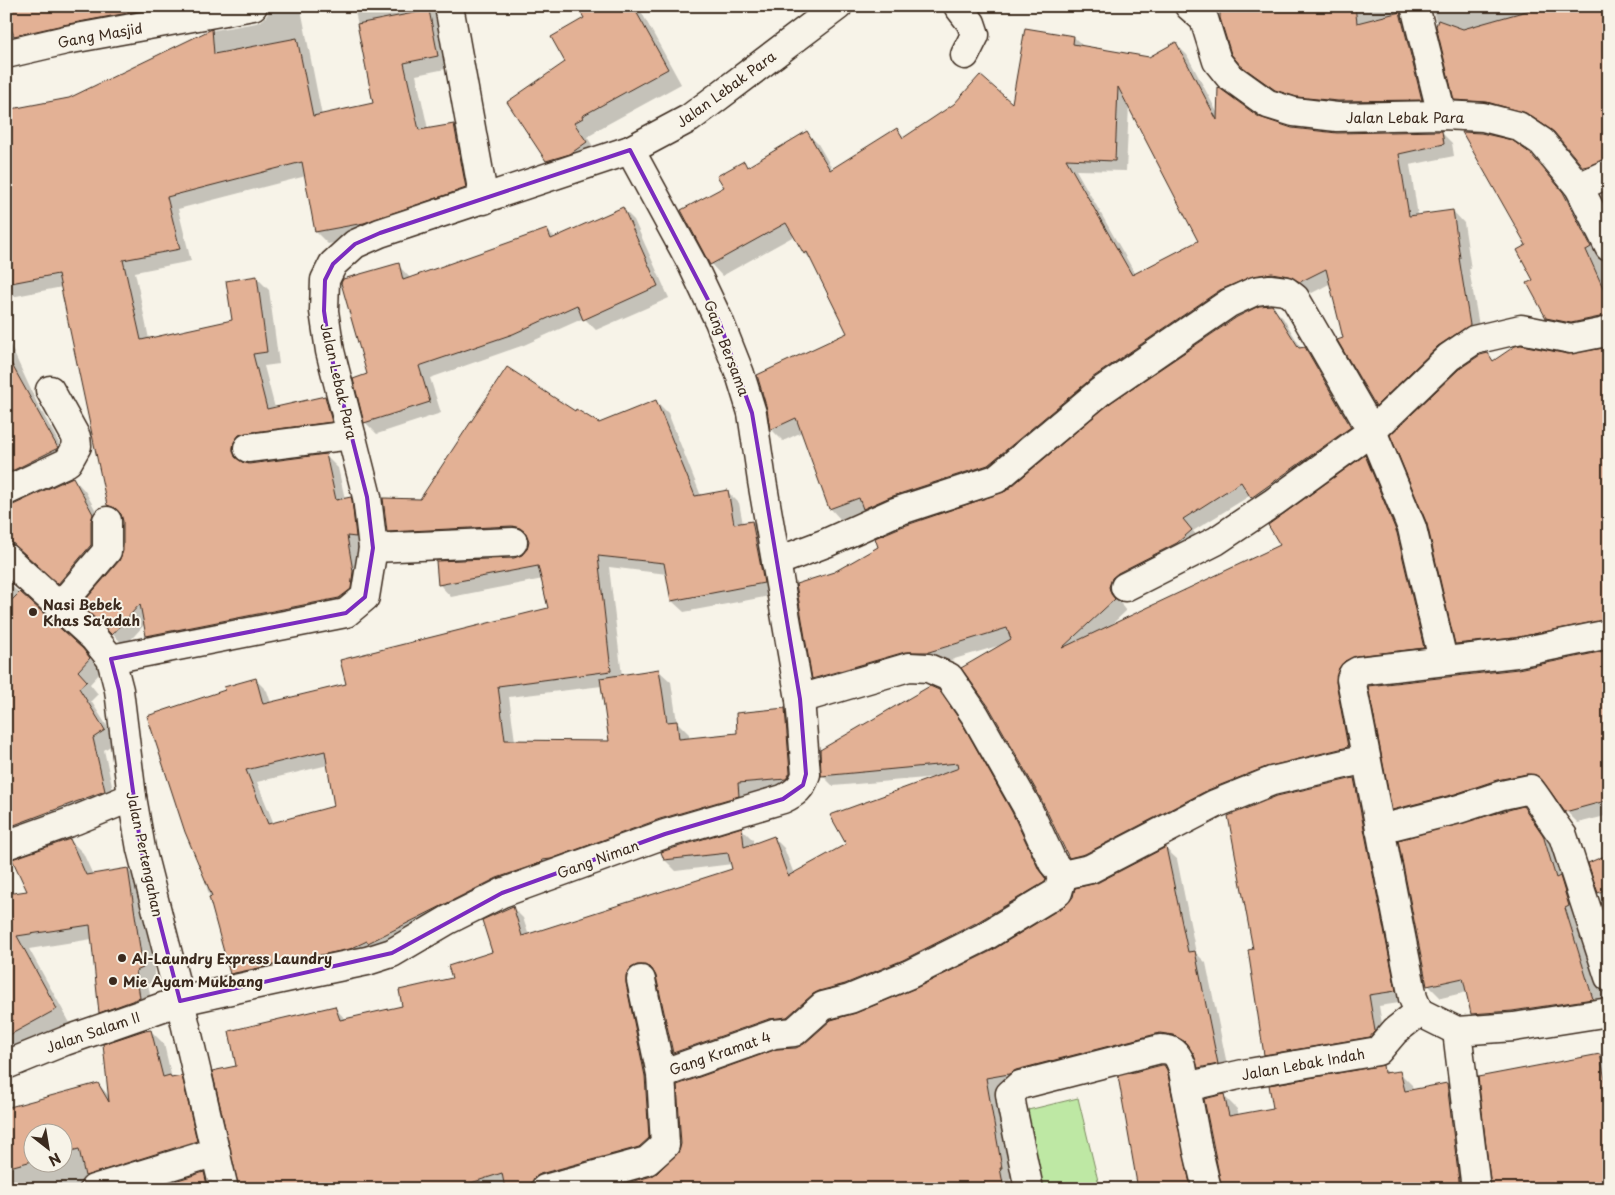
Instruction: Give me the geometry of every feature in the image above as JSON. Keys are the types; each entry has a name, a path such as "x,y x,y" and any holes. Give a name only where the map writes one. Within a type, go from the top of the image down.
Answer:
{"street":[{"name":"Gang Masjid","path":"6,54 66,40 254,6"},
{"path":"448,6 452,17 459,66 484,200"},
{"name":"Jalan Lebak Para","path":"111,659 346,613 365,597 373,548 367,497 330,351 324,311 325,280 334,264 355,244 380,233 630,150 690,118 838,6"},
{"path":"958,6 971,24 975,35 965,55"},
{"name":"Jalan Lebak Para","path":"1189,6 1204,19 1218,61 1229,76 1268,104 1294,112 1337,117 1442,115 1483,117 1518,126 1542,142 1579,187 1609,247"},
{"path":"1415,6 1442,115"},
{"name":"Gang Bersama","path":"630,150 691,262 719,321 740,374 752,413 776,562"},
{"path":"1579,187 1609,173"},
{"path":"776,562 826,543 895,512 996,479 1101,391 1229,303 1255,291 1270,289 1286,291 1295,298 1372,431 1412,528 1443,660"},
{"path":"1125,587 1216,542 1282,496 1372,431 1449,357 1474,340 1521,329 1571,339 1609,330"},
{"path":"6,492 68,462 77,446 76,437 50,390"},
{"path":"248,448 351,434"},
{"path":"60,606 107,551 107,521"},
{"path":"373,548 513,542"},
{"name":"Jalan Pertengahan","path":"6,558 94,638 111,659 119,690 132,797 141,848 180,1001 224,1189"},
{"name":"Gang Niman","path":"180,1001 367,961 392,953 448,920 502,893 665,834 782,799 794,793 803,785 806,774 800,699 776,562"},
{"path":"1609,634 1516,653 1358,671 1353,674 1351,679 1413,998 1419,1012 1457,1031 1514,1027 1609,1012"},
{"path":"800,699 910,667 928,668 949,677 976,715 1026,805 1053,863 1063,875 1090,869 1215,804 1272,781 1366,759"},
{"path":"1380,829 1459,809 1502,794 1530,789 1546,809 1550,820 1564,836 1609,977"},
{"path":"6,846 132,797"},
{"name":"Gang Kramat 4","path":"545,1189 647,1160 665,1145 661,1074 774,1034 794,1032 823,1006 850,999 910,974 984,937 1058,892 1063,875"},
{"path":"641,980 661,1074"},
{"name":"Jalan Salam II","path":"6,1065 65,1041 180,1001"},
{"name":"Jalan Lebak Indah","path":"1186,1087 1244,1074 1378,1051 1395,1031 1419,1012"},
{"path":"1457,1031 1476,1189"},
{"path":"1029,1189 1010,1094 1015,1087 1160,1049 1168,1049 1178,1056 1182,1066 1207,1189"},
{"path":"94,1189 216,1152"}],"highlighted area":[{"path":"630,150 719,321 752,413 800,699 806,774 803,785 783,799 665,834 502,893 392,953 180,1001 141,849 119,690 111,659 346,613 365,597 373,548 367,497 330,351 324,311 325,280 333,264 355,244 380,233"}],"green space":[{"path":"1078,1098 1100,1189 1043,1189 1024,1111"}],"building":[{"path":"6,6 148,6 149,9 14,36 6,16"},
{"path":"577,6 633,6 668,69 582,116 583,118 574,123 587,142 570,154 546,161 507,102 565,62 551,37 584,18"},
{"path":"1220,6 1355,6 1357,23 1400,12 1422,100 1338,101 1297,97 1275,90 1240,65 1231,54 1220,18"},
{"path":"1544,6 1609,6 1609,158 1588,166 1583,167 1554,132 1526,113 1487,102 1454,100 1436,26 1438,20 1463,29"},
{"path":"429,10 438,56 404,63 419,130 454,124 466,188 364,223 315,232 302,162 167,197 180,249 123,260 141,340 232,320 226,281 257,276 267,352 253,354 267,409 325,396 332,422 239,435 234,442 233,450 235,457 249,464 326,454 336,500 351,497 352,500 356,537 347,536 353,571 351,589 339,598 146,636 140,604 112,635 81,605 119,561 123,551 123,521 121,514 115,508 107,505 58,274 6,284 6,110 69,98 212,29 214,54 297,38 313,116 373,103 357,24"},
{"path":"1025,28 1074,36 1073,44 1149,57 1176,42 1217,120 1218,87 1259,117 1292,128 1337,133 1442,131 1444,144 1399,154 1409,216 1453,210 1470,325 1438,346 1376,406 1337,340 1343,338 1326,269 1300,282 1288,276 1272,273 1253,276 1220,290 1092,378 988,465 890,497 863,509 859,498 829,509 796,418 770,430 767,409 757,375 847,333 807,252 804,254 786,223 710,265 681,210 724,187 717,176 744,161 747,167 807,131 830,170 897,128 903,138 954,104 980,75 1012,103","holes":["1118,87 1198,241 1132,275 1066,159 1115,161"]},
{"path":"1462,132 1481,133 1512,140 1531,154 1563,192 1591,247 1586,250 1609,301 1609,315 1571,323 1546,318 1527,283 1533,280 1517,250 1526,245"},
{"path":"623,207 658,286 583,320 577,305 513,334 419,366 430,402 364,423 353,379 367,374 341,283 343,279 399,263 403,280 547,229 551,239"},
{"path":"1272,305 1299,348 1305,347 1351,427 1251,498 1241,482 1183,519 1192,530 1177,543 1118,573 1112,578 1109,587 1115,599 1062,648 1280,545 1268,525 1365,455 1397,533 1424,648 1356,656 1345,661 1339,668 1336,682 1348,747 1266,767 1208,790 1085,854 1069,858 1040,797 989,707 961,668 1011,639 1007,628 929,652 905,652 812,679 796,584 834,572 878,547 875,538 901,527 1006,491 1110,403 1237,317 1259,306"},
{"path":"1521,345 1568,354 1609,347 1609,619 1514,638 1455,644 1427,524 1390,435 1459,369 1480,355 1488,353 1493,361 1515,346"},
{"path":"6,354 58,448 6,474"},
{"path":"507,367 575,411 576,409 599,423 656,400 695,496 728,490 734,524 752,521 764,583 671,601 664,563 598,556 611,671 498,686 505,740 609,741 600,678 659,669 667,722 677,721 679,739 737,733 736,713 785,708 790,773 786,779 738,783 739,796 660,819 551,859 542,860 543,862 497,878 368,943 367,941 350,949 230,974 209,897 212,896 185,832 147,716 225,690 224,687 256,678 263,704 346,684 340,660 548,608 538,566 438,585 436,561 514,558 522,555 527,549 529,541 526,533 520,528 512,526 387,532 383,498 420,499","holes":["325,751 334,806 268,824 246,770"]},
{"path":"73,477 93,514 91,521 91,545 58,584 6,537 6,506 13,505"},
{"path":"20,592 83,649 90,658 78,671 87,681 79,688 105,730 93,738 105,791 6,828 6,606"},
{"path":"1609,650 1609,800 1565,812 1542,780 1536,775 1527,774 1497,780 1455,794 1392,810 1368,686 1518,669"},
{"path":"930,686 939,690 962,723 1012,812 1039,870 1046,879 1045,882 976,923 903,960 845,984 813,994 787,1017 769,1019 673,1053 656,976 652,969 645,965 637,965 631,968 626,975 626,983 645,1076 649,1138 639,1147 540,1174 534,1178 530,1189 505,1189 502,1173 452,1189 239,1189 212,1071 236,1066 229,1031 335,1006 340,1020 402,1006 399,990 452,978 448,966 492,952 482,920 513,906 522,936 732,869 728,853 664,860 661,852 742,827 744,847 774,836 788,876 846,844 830,815 959,768 958,763 821,776 820,750"},
{"path":"1354,778 1396,991 1369,995 1375,1031 1370,1037 1264,1055 1248,950 1253,949 1228,816 1277,796"},
{"path":"1523,806 1543,835 1556,878 1560,876 1569,906 1565,908 1593,999 1512,1011 1471,1014 1463,978 1427,986 1398,840"},
{"path":"70,839 86,875 128,868 143,968 136,971 140,998 99,1013 90,925 17,936 57,1009 6,1037 6,894 27,891 12,859"},
{"path":"1166,847 1188,952 1195,951 1218,1064 1198,1068 1194,1055 1185,1042 1173,1035 1160,1033 1016,1070 1009,1074 986,1078 1004,1189 605,1189 652,1176 679,1151 681,1144 677,1085 777,1049 796,1048 804,1044 831,1020 856,1013 916,988 991,951 1066,905 1073,897 1075,888 1097,883"},
{"path":"1609,854 1609,888 1598,893 1588,863"},
{"path":"145,1030 151,1030 163,1077 170,1075 171,1078 182,1076 197,1141 85,1176 79,1149 72,1151 72,1122 22,1122 22,1164 6,1168 6,1108 98,1083 109,1102 103,1044"},
{"path":"1600,1054 1609,1100 1609,1189 1491,1189 1478,1077"},
{"path":"1162,1065 1167,1070 1191,1189 1138,1189 1118,1076"},
{"path":"1383,1065 1384,1073 1400,1071 1405,1091 1447,1083 1460,1189 1222,1189 1204,1099 1224,1094 1229,1116 1273,1108 1269,1085"},
{"path":"204,1172 208,1189 149,1189"}],"place":[{"name":"Nasi Bebek Khas Sa'adah","path":"33,612"},
{"name":"Al-Laundry Express Laundry","path":"122,958"},
{"name":"Mie Ayam Mukbang","path":"113,981"}]}
